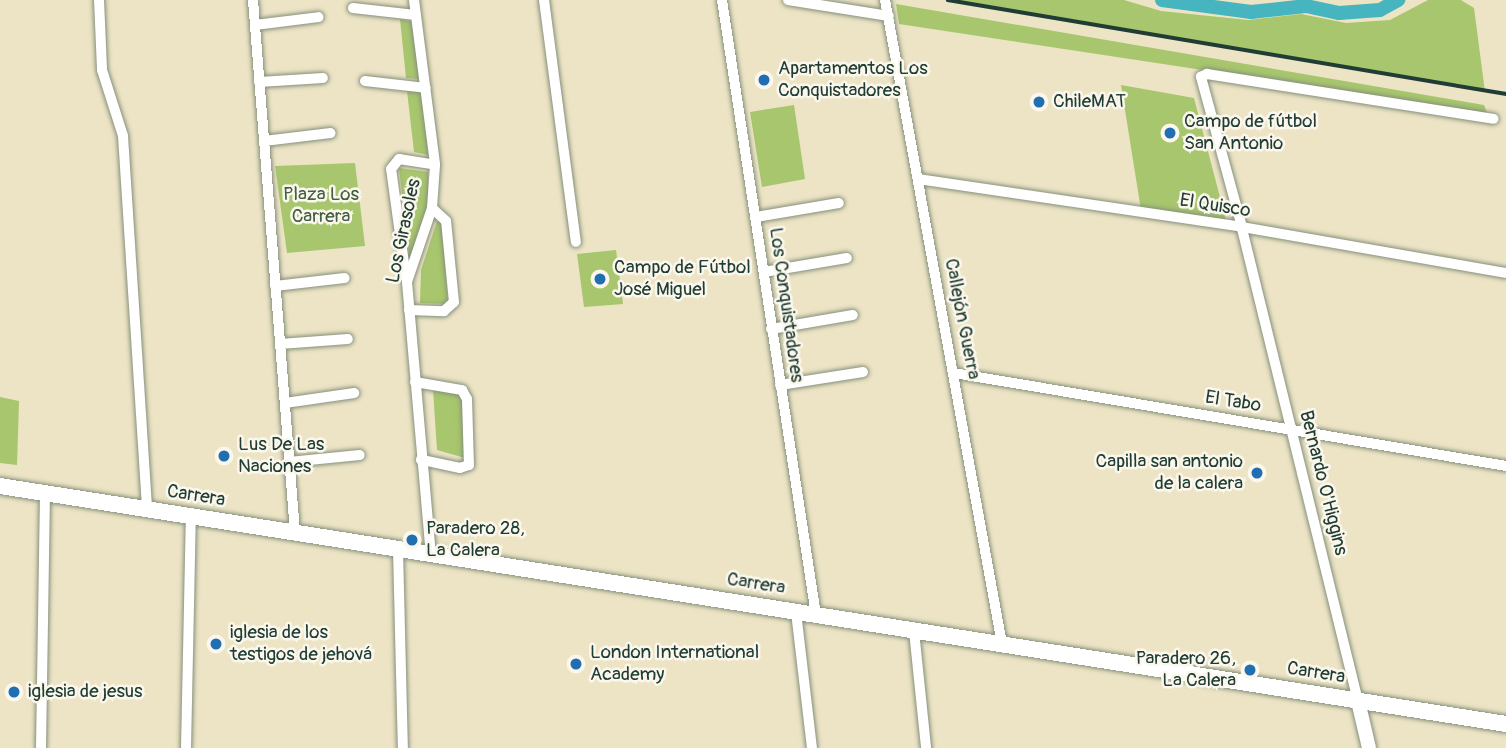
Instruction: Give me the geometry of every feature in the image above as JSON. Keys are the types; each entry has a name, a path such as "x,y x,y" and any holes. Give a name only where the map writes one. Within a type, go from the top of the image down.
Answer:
{"main road":[{"name":"Carrera","path":"0,486 1506,724"}],"street":[{"path":"99,0 102,70 123,136 147,510"},
{"path":"253,0 295,533"},
{"name":"Los Girasoles","path":"414,0 435,165 432,208 407,282 431,554"},
{"path":"544,0 576,242"},
{"name":"Los Conquistadores","path":"722,0 816,615"},
{"path":"788,0 889,16"},
{"name":"Callejón Guerra","path":"885,0 1002,645"},
{"path":"353,8 416,15"},
{"path":"255,25 319,18"},
{"name":"Bernardo O'Higgins","path":"1369,748 1289,429 1242,227 1202,75 1493,119"},
{"path":"260,82 323,78"},
{"path":"365,81 425,88"},
{"path":"264,141 331,133"},
{"path":"407,282 391,169 399,159 435,165"},
{"name":"El Quisco","path":"918,179 1242,227 1506,273"},
{"path":"757,217 839,203"},
{"path":"409,310 444,311 454,302 446,221 432,208"},
{"path":"764,272 847,258"},
{"path":"275,286 345,278"},
{"path":"771,329 853,314"},
{"path":"280,344 348,339"},
{"path":"780,385 863,372"},
{"name":"El Tabo","path":"954,373 1506,466"},
{"path":"415,382 462,390 467,398 468,465 460,468 421,460"},
{"path":"285,403 354,393"},
{"path":"289,462 360,455"},
{"path":"41,748 45,494"},
{"path":"186,748 191,517"},
{"path":"398,549 403,748"},
{"path":"796,612 813,748"},
{"path":"914,631 926,748"}],"green space":[{"path":"955,0 1124,0 1161,11 1248,20 1301,14 1346,23 1390,20 1428,0 1461,0 1474,8 1485,92"},
{"path":"896,4 1484,105 1487,113 899,24"},
{"path":"400,19 413,22 419,79 406,78"},
{"path":"1121,85 1194,98 1226,220 1141,210"},
{"path":"407,91 422,92 429,155 414,152"},
{"path":"794,105 805,179 762,187 750,112"},
{"name":"Plaza Los Carrera","path":"355,163 365,246 287,253 275,166"},
{"path":"399,168 428,172 428,208 410,259"},
{"path":"437,221 442,221 448,304 420,303 421,270"},
{"name":"Campo de Fútbol José Miguel","path":"616,250 623,304 584,307 577,254"},
{"path":"433,389 462,394 465,458 437,450"},
{"path":"0,397 19,401 17,465 0,463"}],"waterway":[{"path":"1162,0 1251,12 1306,6 1339,13 1380,10 1398,0"}],"railway":[{"path":"948,0 1506,94"}],"place":[{"name":"Apartamentos Los Conquistadores","path":"764,80"},
{"name":"ChileMAT","path":"1039,102"},
{"name":"Campo de fútbol San Antonio","path":"1170,133"},
{"name":"Campo de Fútbol José Miguel","path":"600,279"},
{"name":"Lus De Las Naciones","path":"224,456"},
{"name":"Capilla san antonio de la calera","path":"1257,473"},
{"name":"Paradero 28, La Calera","path":"412,540"},
{"name":"iglesia de los testigos de jehová","path":"216,644"},
{"name":"London International Academy","path":"576,664"},
{"name":"Paradero 26, La Calera","path":"1250,670"},
{"name":"iglesia de jesus","path":"14,692"}]}
